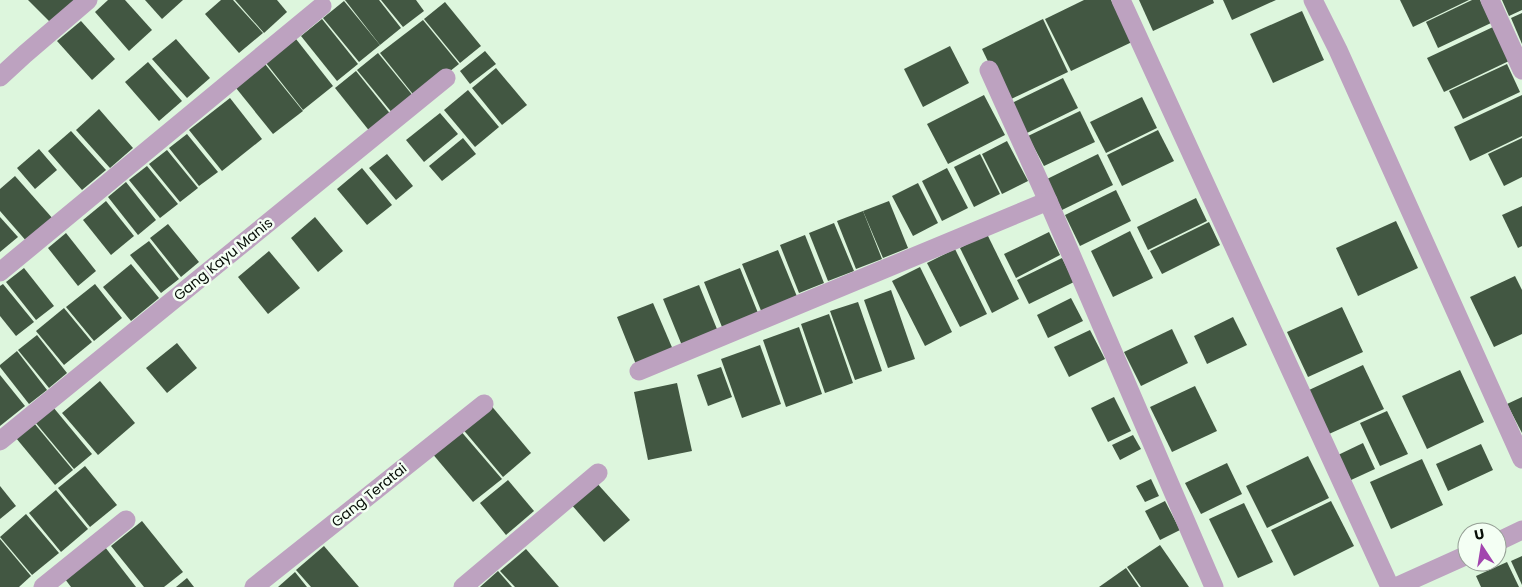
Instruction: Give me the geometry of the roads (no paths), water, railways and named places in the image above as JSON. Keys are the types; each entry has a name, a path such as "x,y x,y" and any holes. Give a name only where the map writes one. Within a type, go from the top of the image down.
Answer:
{"street":[{"path":"0,77 88,0"},
{"path":"1121,0 1390,587"},
{"path":"1313,0 1338,50 1522,459"},
{"path":"1490,0 1522,70"},
{"path":"0,272 322,6"},
{"path":"989,70 1048,201 1214,587"},
{"name":"Gang Kayu Manis","path":"0,441 446,78"},
{"path":"639,371 1048,201"},
{"name":"Gang Teratai","path":"254,587 484,404"},
{"path":"463,587 598,473"},
{"path":"43,587 126,520"},
{"path":"1507,537 1522,530"},
{"path":"1396,587 1457,560"}]}
